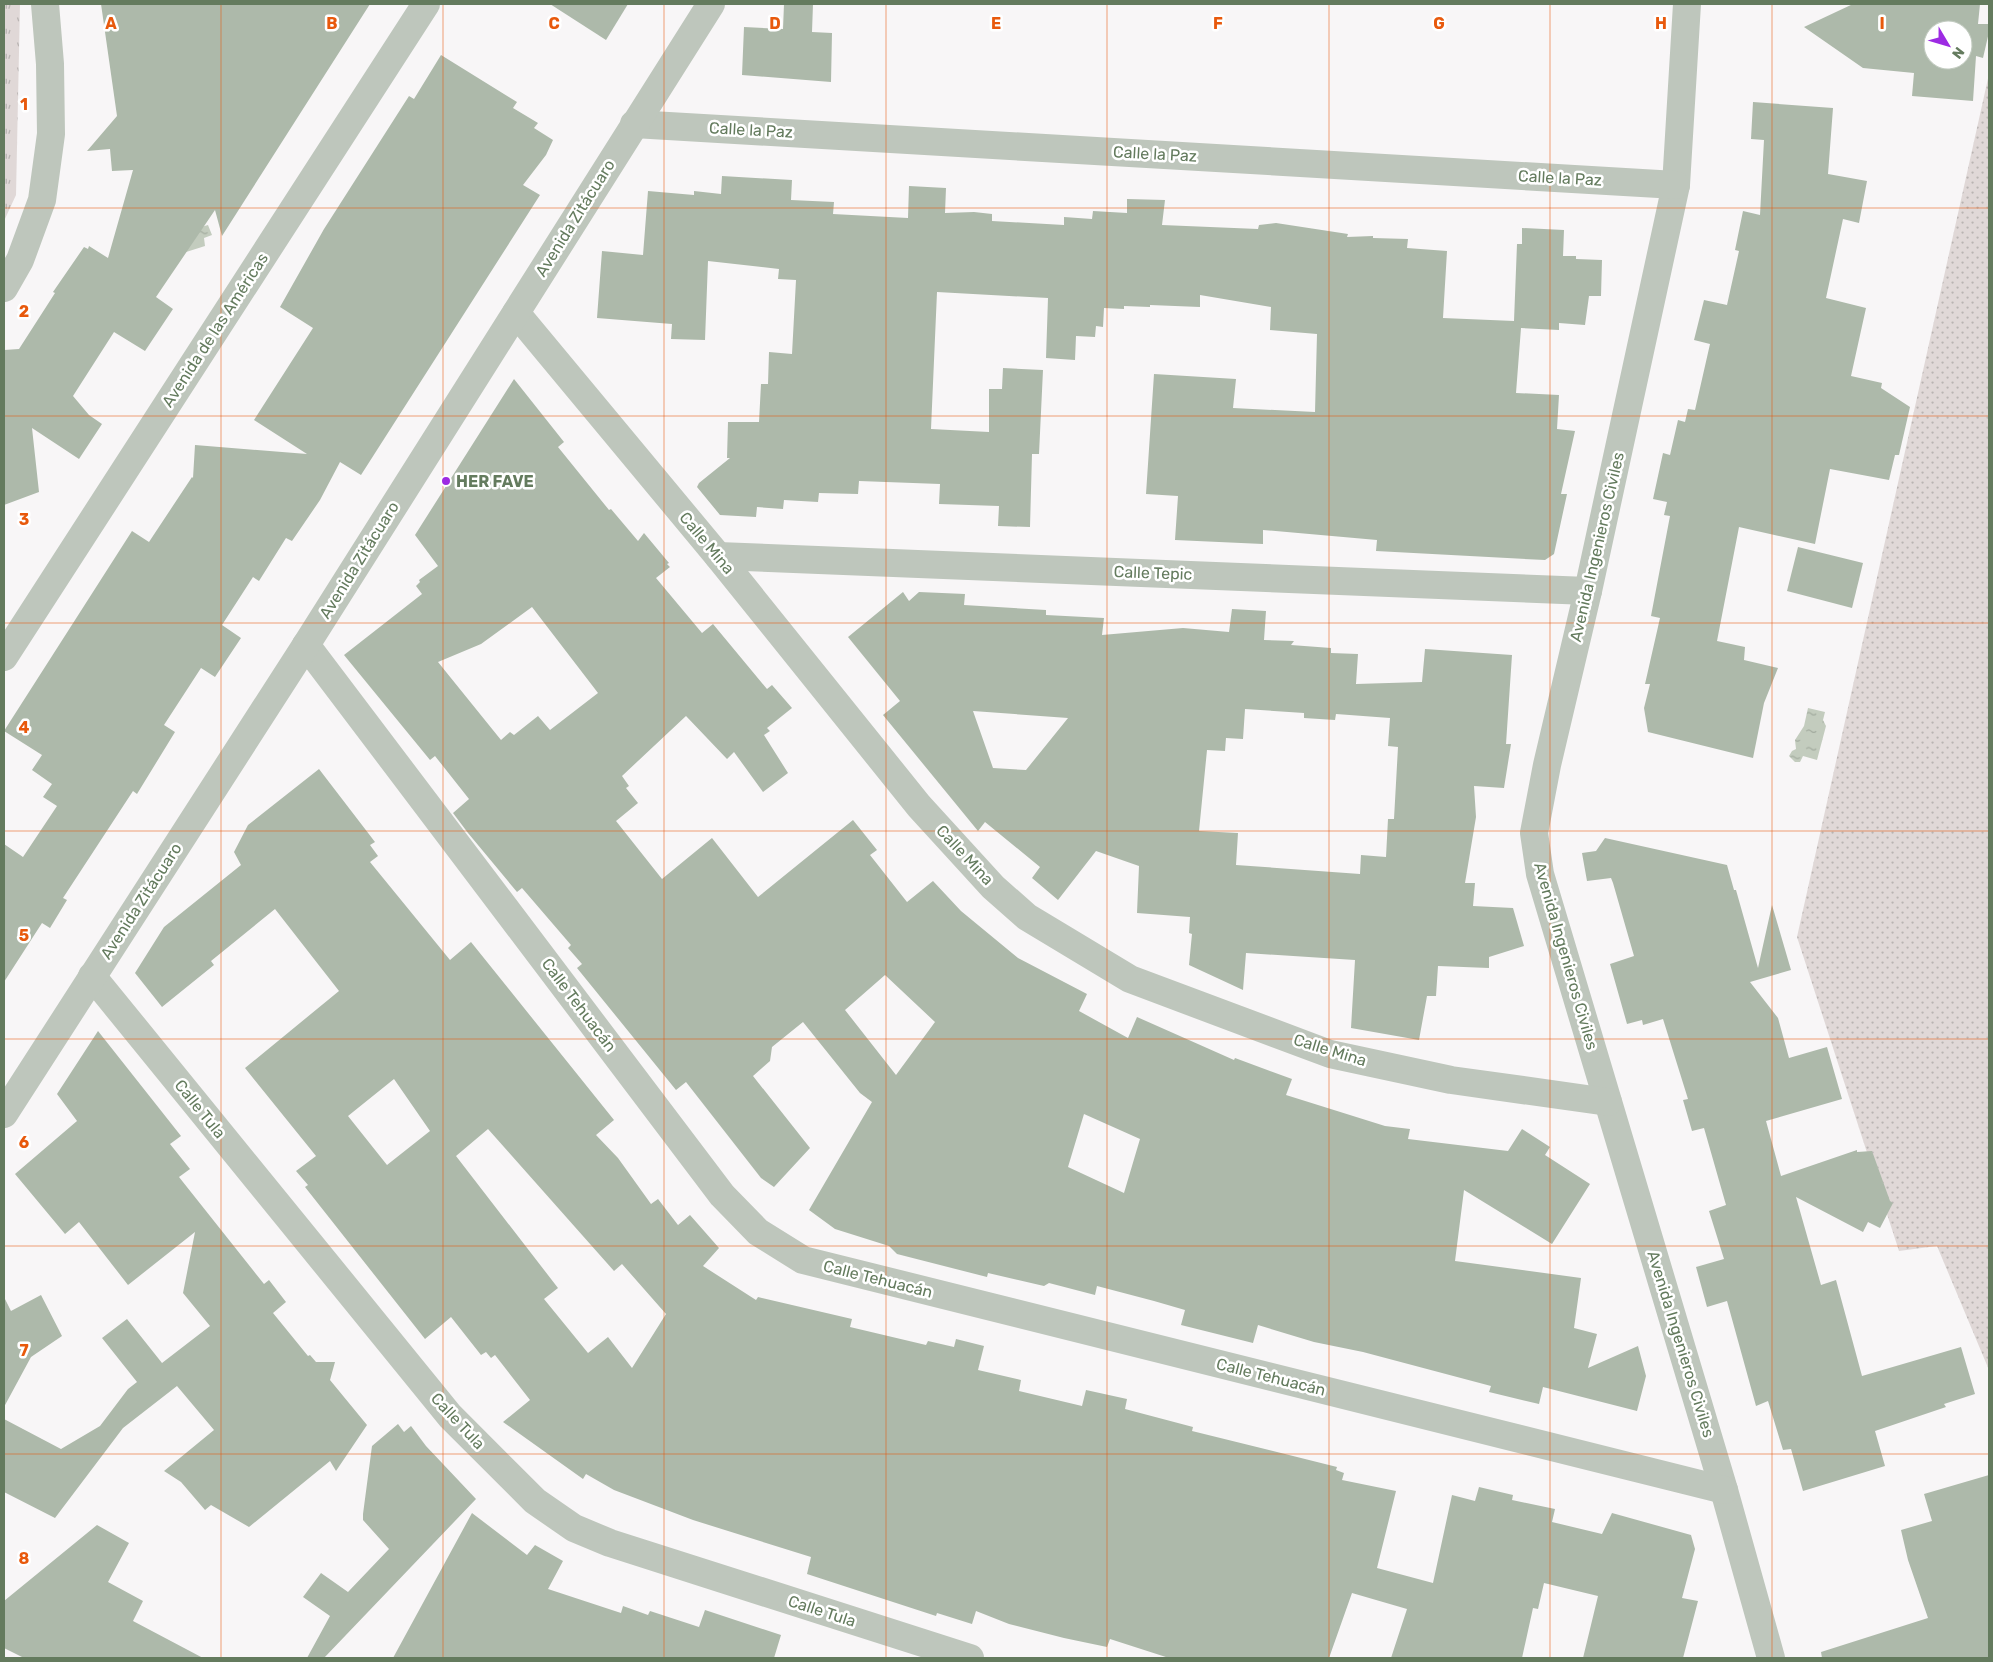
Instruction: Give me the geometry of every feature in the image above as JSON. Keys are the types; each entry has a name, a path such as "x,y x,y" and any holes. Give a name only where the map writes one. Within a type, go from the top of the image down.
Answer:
{"street":[{"path":"4,288 12,259 42,200 51,134 50,64 45,4"},
{"name":"Avenida de las Américas","path":"4,657 426,4"},
{"name":"Avenida Zitácuaro","path":"4,1114 306,645 711,4"},
{"name":"Avenida Ingenieros Civiles","path":"1687,4 1676,185 1588,592 1547,765 1534,833 1540,874 1724,1490 1770,1658"},
{"name":"Calle la Paz","path":"634,124 1676,185"},
{"name":"Calle Mina","path":"516,313 718,556 919,806 993,887 1027,917 1130,979 1330,1054 1451,1080 1608,1102"},
{"name":"Calle Tepic","path":"718,556 1588,592"},
{"name":"Calle Tehuacán","path":"306,645 722,1195 758,1232 803,1260 1724,1490"},
{"name":"Calle Tula","path":"92,976 450,1416 535,1501 574,1528 610,1543 970,1658"}],"green space":[{"path":"4,4 20,4 16,195 4,221"},
{"path":"1989,74 1989,1370 1937,1246 1899,1251 1797,937"}],"water":[{"path":"208,225 212,235 204,238 205,246 183,253 201,227"},
{"path":"1808,708 1825,712 1823,720 1826,726 1817,760 1803,756 1800,762 1795,762 1789,756 1796,749 1795,740 1804,726"}],"building":[{"path":"101,4 370,4 222,236 215,210 156,297 173,309 145,351 114,332 73,396 89,415 102,424 79,459 32,428 39,492 4,505 4,350 19,349 55,293 53,292 84,247 88,249 89,246 108,258 133,170 112,171 110,149 87,151 117,116"},
{"path":"550,4 628,4 606,40"},
{"path":"784,4 813,4 812,32 832,33 831,82 742,75 744,27 783,29"},
{"path":"1853,4 1980,4 1978,24 1989,24 1983,58 1976,56 1973,101 1912,96 1914,73 1863,68 1804,27"},
{"path":"441,55 517,102 513,108 538,123 534,128 553,140 546,155 523,185 540,195 361,475 340,462 320,500 292,541 286,538 259,581 253,577 222,625 241,638 215,677 201,668 164,725 175,732 137,794 133,791 63,898 67,900 50,928 42,923 4,982 4,844 23,857 57,806 43,797 52,784 32,770 42,755 4,731 132,531 149,542 193,478 195,445 307,454 254,420 313,328 280,307 324,229 409,96 414,99"},
{"path":"1753,102 1833,108 1828,174 1867,181 1859,223 1843,219 1826,298 1866,308 1851,376 1882,383 1881,388 1910,407 1899,455 1895,455 1889,480 1830,469 1815,544 1739,527 1717,641 1745,647 1744,660 1778,668 1764,703 1753,758 1648,732 1644,708 1650,684 1645,684 1660,618 1651,616 1670,516 1664,515 1667,502 1653,499 1663,453 1670,455 1678,420 1685,422 1688,409 1695,410 1710,344 1694,340 1704,300 1727,305 1739,251 1735,250 1743,211 1760,215 1764,140 1751,139"},
{"path":"722,176 792,180 791,200 834,202 833,214 908,218 909,186 946,188 945,213 974,212 992,214 992,221 1064,225 1064,217 1092,219 1093,211 1127,213 1127,199 1165,200 1162,225 1258,229 1259,225 1276,223 1348,234 1347,237 1373,236 1373,238 1408,239 1407,248 1447,251 1443,318 1514,321 1517,244 1522,244 1522,228 1564,230 1563,256 1576,256 1576,259 1602,260 1601,296 1589,296 1585,325 1559,323 1559,330 1521,328 1516,393 1559,395 1557,429 1575,431 1561,494 1567,494 1554,554 1545,560 1376,551 1377,540 1263,530 1263,544 1175,540 1178,496 1146,494 1154,374 1236,379 1233,408 1315,412 1317,334 1270,330 1271,307 1200,295 1200,307 1150,305 1150,307 1124,306 1124,309 1104,308 1103,327 1096,326 1095,337 1076,336 1075,360 1046,358 1048,298 937,292 931,429 989,432 989,389 1002,389 1003,368 1043,370 1039,454 1032,454 1030,527 998,526 999,506 939,504 940,484 859,481 858,494 819,493 818,502 784,500 783,509 757,507 756,517 720,515 697,487 699,483 730,458 727,458 728,422 759,422 761,384 768,384 769,352 792,354 796,280 778,279 779,269 708,261 705,340 671,339 672,324 597,318 602,251 643,255 648,191 694,195 694,191 721,194"},
{"path":"514,379 564,442 558,447 609,510 611,509 638,541 644,533 669,563 667,564 670,567 656,578 702,633 713,624 767,689 772,685 792,708 767,728 770,731 764,735 788,773 763,792 734,752 727,759 686,716 622,776 629,786 626,788 638,803 616,821 662,879 712,838 758,897 853,820 877,850 870,855 907,902 933,881 961,911 1018,958 1087,994 1079,1011 1128,1038 1137,1017 1234,1060 1235,1058 1292,1079 1286,1095 1385,1126 1410,1129 1408,1139 1508,1151 1522,1129 1550,1147 1545,1155 1590,1184 1552,1244 1464,1190 1455,1261 1581,1278 1574,1328 1597,1334 1588,1368 1638,1346 1646,1376 1637,1411 1543,1387 1539,1404 1489,1392 1491,1386 1363,1352 1314,1342 1258,1325 1253,1343 1181,1325 1185,1310 1154,1301 1097,1286 1095,1295 1049,1283 1044,1286 988,1273 987,1277 897,1254 889,1246 835,1229 809,1210 872,1102 860,1093 803,1022 772,1047 770,1061 753,1076 810,1148 774,1187 761,1178 686,1082 676,1090 577,968 582,964 568,948 571,945 522,888 517,892 468,833 453,813 469,799 435,756 430,760 344,655 422,594 416,586 420,582 419,580 438,566 415,535","holes":["532,607 598,693 550,730 538,716 514,735 510,732 501,740 438,662 481,644","885,975 935,1022 896,1075 845,1010","1084,1114 1140,1139 1124,1193 1068,1167"]},
{"path":"1798,547 1863,563 1852,608 1787,591"},
{"path":"903,592 909,601 919,592 965,594 964,605 1046,610 1046,615 1104,618 1102,635 1183,628 1229,632 1232,609 1266,611 1264,640 1294,641 1291,645 1331,648 1331,653 1358,654 1356,684 1422,682 1425,649 1512,655 1506,744 1511,744 1504,788 1474,786 1476,817 1465,883 1475,883 1473,906 1513,908 1524,946 1489,957 1489,968 1438,966 1436,996 1427,996 1419,1040 1351,1028 1355,960 1246,953 1243,990 1189,965 1192,934 1189,933 1190,917 1137,913 1139,866 1096,851 1058,900 1032,878 1040,867 985,822 978,831 883,715 900,701 848,637","holes":["1245,709 1304,713 1304,718 1335,720 1336,714 1390,718 1388,746 1398,747 1394,819 1388,819 1386,857 1361,855 1360,874 1236,865 1238,833 1199,831 1207,750 1225,751 1226,738 1243,739","973,711 1068,718 1026,770 993,768"]},
{"path":"319,769 375,842 370,845 378,856 370,862 450,960 471,942 614,1120 596,1135 618,1158 651,1204 658,1199 678,1225 690,1215 719,1248 703,1266 756,1300 758,1297 852,1319 850,1327 926,1345 928,1341 954,1347 956,1339 984,1346 978,1370 1021,1380 1019,1391 1082,1406 1086,1390 1127,1399 1125,1409 1193,1427 1192,1431 1337,1467 1336,1470 1344,1473 1342,1480 1396,1491 1377,1568 1433,1583 1452,1495 1475,1501 1479,1487 1513,1495 1512,1500 1555,1509 1552,1522 1602,1534 1612,1513 1691,1535 1695,1549 1682,1598 1698,1601 1683,1658 1583,1658 1598,1596 1544,1583 1538,1609 1533,1608 1522,1658 1391,1658 1407,1609 1352,1593 1329,1658 1169,1658 1110,1639 1107,1647 1064,1638 1009,1624 976,1611 972,1624 937,1613 936,1616 807,1574 811,1557 693,1520 614,1490 586,1474 583,1479 503,1422 530,1400 495,1355 491,1358 486,1352 481,1355 451,1317 425,1339 305,1187 308,1185 296,1171 316,1156 245,1068 339,991 275,909 211,961 214,965 162,1007 135,973 164,927 241,865 234,852 248,825","holes":["394,1079 430,1131 387,1165 348,1116","488,1129 614,1271 622,1264 666,1314 632,1368 608,1337 588,1353 544,1299 558,1288 456,1156"]},
{"path":"1605,838 1727,865 1758,968 1772,905 1791,970 1750,982 1778,1018 1789,1058 1827,1047 1842,1099 1766,1121 1781,1176 1857,1150 1857,1152 1872,1151 1890,1201 1893,1203 1880,1228 1868,1222 1863,1232 1796,1197 1821,1285 1836,1280 1862,1376 1961,1347 1975,1394 1944,1404 1946,1407 1875,1431 1885,1466 1803,1491 1791,1449 1783,1450 1768,1401 1756,1406 1727,1301 1707,1307 1696,1267 1724,1259 1709,1211 1726,1205 1704,1128 1692,1131 1683,1100 1688,1099 1663,1019 1643,1025 1642,1020 1627,1024 1610,964 1634,956 1611,878 1587,881 1582,853 1596,851"},
{"path":"98,1031 181,1136 170,1144 190,1169 179,1177 264,1284 269,1280 286,1302 273,1313 308,1356 310,1355 316,1362 335,1362 330,1380 367,1425 336,1471 330,1461 249,1527 211,1505 205,1510 181,1482 164,1471 214,1430 177,1386 123,1428 55,1518 4,1492 4,1419 61,1449 100,1426 128,1389 137,1382 102,1338 127,1319 162,1363 210,1326 183,1293 195,1232 128,1285 79,1222 65,1234 15,1174 77,1121 57,1094"},
{"path":"41,1295 62,1336 31,1357 4,1407 4,1297 11,1311"},
{"path":"398,1424 404,1432 411,1426 426,1446 476,1499 324,1658 307,1658 330,1616 303,1597 321,1573 348,1592 389,1549 363,1520 363,1514 372,1446"},
{"path":"1989,1475 1989,1658 1822,1658 1821,1652 1928,1618 1908,1560 1901,1530 1932,1521 1924,1494"},
{"path":"472,1513 527,1555 535,1545 563,1561 548,1589 621,1613 623,1606 648,1615 650,1611 699,1627 705,1610 781,1635 774,1658 393,1658"},
{"path":"97,1525 129,1543 108,1582 143,1601 133,1621 203,1658 24,1658 4,1648 4,1601"}],"place":[{"name":"HER FAVE","path":"446,481"}]}
